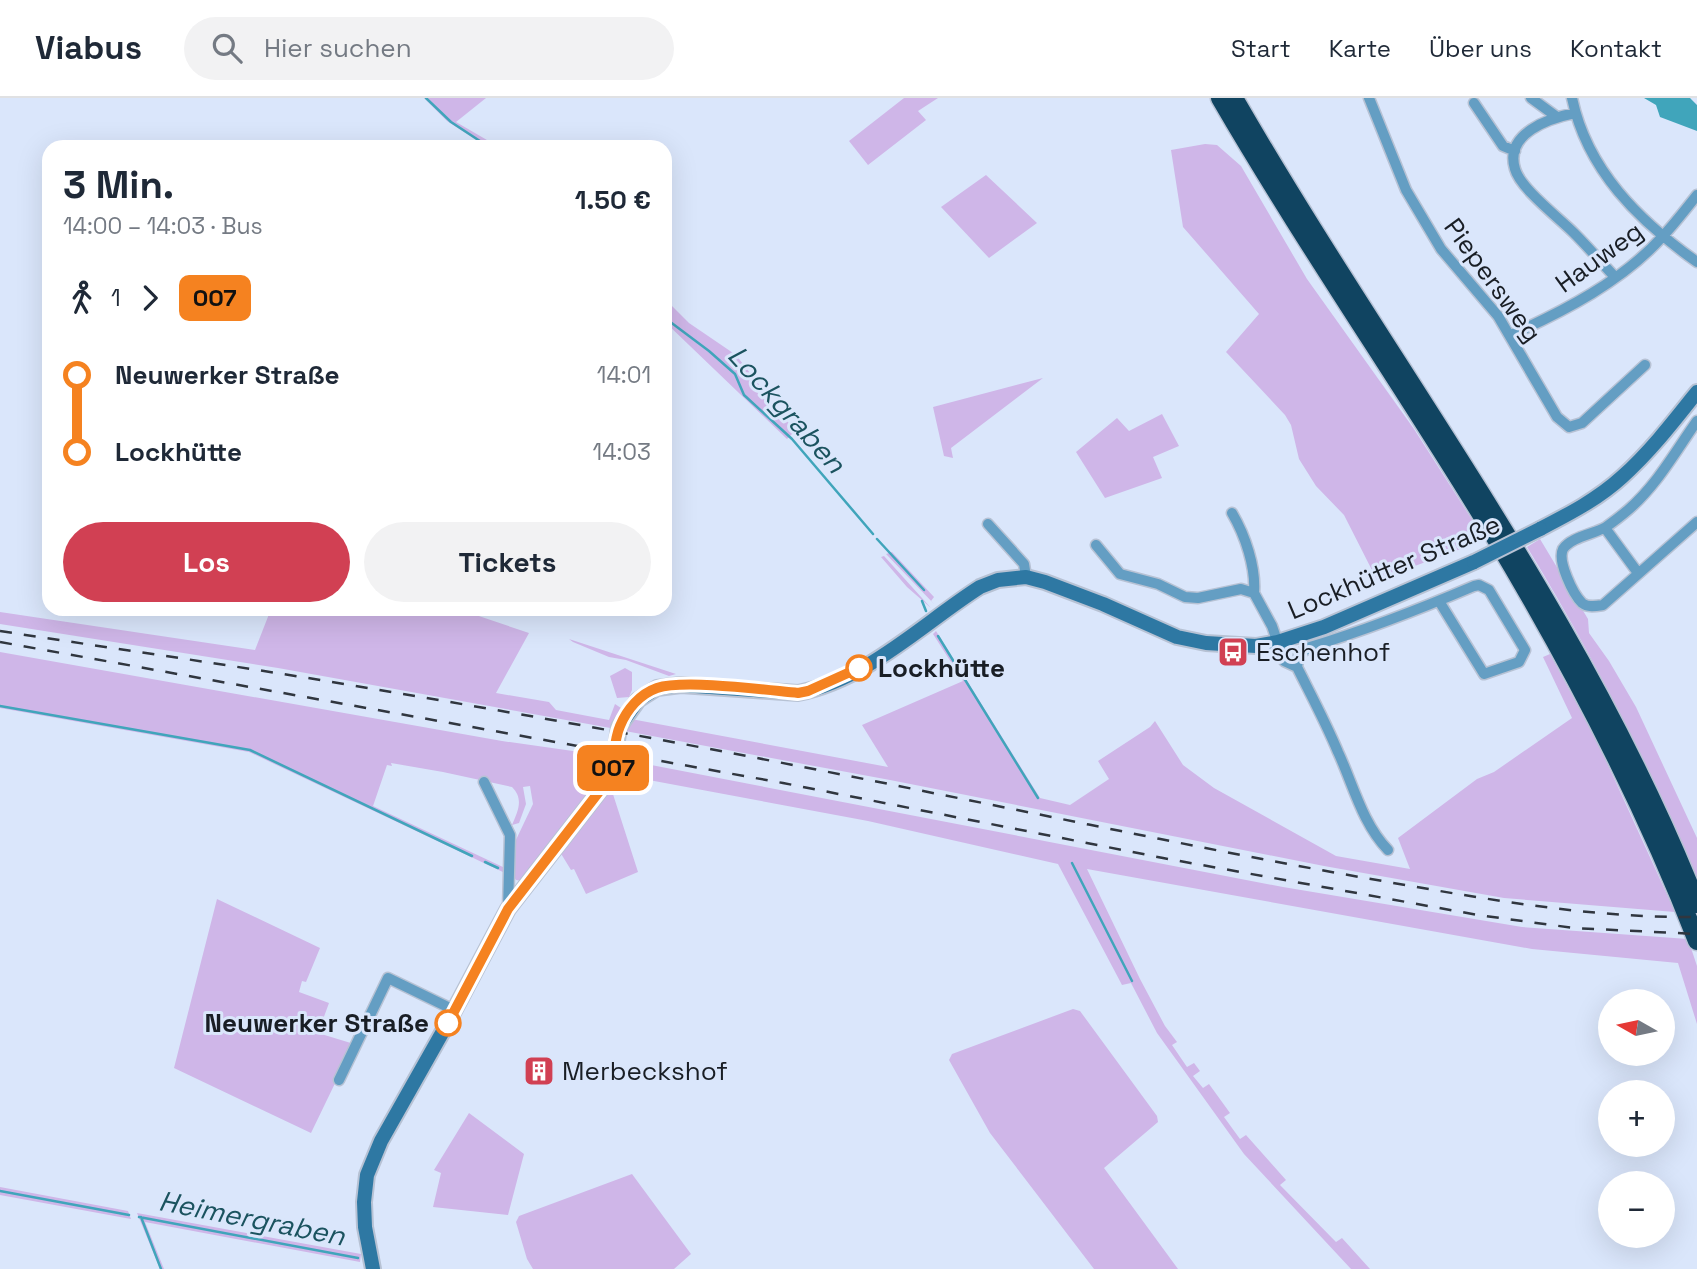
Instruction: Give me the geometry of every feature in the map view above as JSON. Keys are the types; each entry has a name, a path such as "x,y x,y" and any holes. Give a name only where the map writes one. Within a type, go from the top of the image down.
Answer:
{"highway":[{"path":"1220,98 1284,205 1471,498 1535,607 1626,778 1697,940"},
{"path":"1234,98 1547,600 1639,773 1697,904"},
{"path":"1682,867 1697,894"}],"street":[{"name":"Piepersweg","path":"1369,98 1406,190 1441,249 1511,335 1557,417 1569,427 1582,423 1645,365"},
{"path":"1531,98 1557,117"},
{"path":"1572,98 1581,131 1612,185 1662,237 1697,262"},
{"path":"1474,103 1503,146 1515,151"},
{"path":"1575,113 1557,117 1533,128 1520,139 1515,151 1515,169 1529,190 1573,231 1615,277"},
{"name":"Hauweg","path":"1511,335 1553,316 1615,277 1662,237 1697,195"},
{"name":"Lockhütter Straße","path":"508,909 609,779 619,727 638,700 657,688 681,685 803,692 843,676 883,655 980,587 998,580 1026,577 1103,604 1177,637 1206,643 1245,646 1279,642 1324,627 1474,562 1583,506 1622,477 1697,392"},
{"path":"1697,421 1653,485 1627,511 1605,528 1568,544 1562,550 1561,559 1565,573 1582,603 1591,607 1603,605 1697,522"},
{"path":"1232,513 1251,563 1255,581 1254,593 1279,642 1284,661 1297,667"},
{"path":"988,524 1024,564 1026,577"},
{"path":"1605,528 1638,573"},
{"path":"1096,545 1120,574 1158,584 1185,597 1198,598 1241,589 1254,593"},
{"path":"1388,850 1368,820 1297,667 1298,654 1310,647 1403,616 1474,586 1479,586 1489,590 1525,650 1519,662 1484,674 1439,601"},
{"path":"373,1269 365,1227 367,1175 381,1141 508,909 510,835 484,782"},
{"path":"339,1080 388,978 454,1010"}],"shaded area":[{"path":"424,98 486,98 456,122 487,140 476,140 447,121"},
{"path":"904,98 938,98 918,111 926,120 868,165 849,141"},
{"path":"1205,144 1217,145 1241,166 1307,279 1414,429 1485,540 1377,580 1344,515 1316,486 1299,459 1291,425 1285,415 1226,352 1259,314 1183,227 1171,150"},
{"path":"986,175 1037,223 989,258 941,207"},
{"path":"672,306 689,323 736,355 795,431 787,439 672,329"},
{"path":"1043,378 951,448 953,458 944,456 933,407"},
{"path":"1162,414 1179,446 1153,457 1162,478 1105,498 1076,452 1117,418 1129,431"},
{"path":"1540,539 1588,619 1589,633 1636,707 1697,838 1697,878 1618,710 1527,547"},
{"path":"892,552 934,597 931,601 886,554"},
{"path":"884,556 931,608 907,587 881,557"},
{"path":"0,612 255,650 268,616 479,616 529,633 496,693 549,702 556,710 609,720 615,704 621,708 616,729 278,668 0,624"},
{"path":"936,631 1040,798 1070,805 1109,779 1098,761 1155,721 1183,765 1214,788 1336,856 1410,869 1398,838 1477,779 1494,772 1572,718 1543,657 1550,654 1597,741 1675,912 1504,898 1324,866 890,780 625,731 631,719 888,767 862,725 963,681 933,634"},
{"path":"569,639 676,674 669,676 626,660 609,657"},
{"path":"0,652 502,741 608,756 586,799 522,881 516,880 513,875 514,844 533,804 530,786 523,787 526,804 519,823 512,825 519,801 512,787 391,763 392,766 387,765 373,806 505,868 505,873 249,752 0,708"},
{"path":"625,668 632,672 632,690 629,697 617,698 610,676"},
{"path":"620,759 1283,887 1522,927 1688,939 1697,966 1697,1024 1678,963 1532,949 1087,869 1140,979 1165,1026 1177,1042 1172,1045 1187,1067 1194,1063 1200,1071 1193,1076 1203,1088 1209,1084 1230,1113 1224,1117 1240,1139 1246,1135 1286,1180 1280,1185 1336,1242 1342,1238 1370,1269 1351,1269 1244,1154 1157,1033 1131,983 1122,985 1058,864 868,821 622,775"},
{"path":"611,788 638,872 586,894 574,869 571,870 560,852"},
{"path":"217,899 320,948 299,992 329,1003 318,1033 354,1044 311,1133 174,1068"},
{"path":"1073,1009 1080,1011 1157,1116 1158,1122 1104,1168 1178,1269 1094,1269 990,1133 949,1060 952,1054"},
{"path":"469,1113 524,1154 508,1215 433,1207 441,1173 434,1170"},
{"path":"632,1174 691,1254 674,1269 533,1269 527,1259 516,1222 519,1216"},
{"path":"0,1187 128,1211 131,1219 0,1195"},
{"path":"137,1213 361,1254 360,1262 145,1222 164,1269 160,1269"}],"water":[{"path":"1644,98 1690,98 1697,105 1697,131 1660,117 1656,105"}],"waterway":[{"name":"Lockgraben","path":"426,98 451,122 478,140"},
{"name":"Lockgraben","path":"672,323 735,374 744,395 792,439 873,534"},
{"name":"Lockgraben","path":"877,539 924,590"},
{"name":"Lockgraben","path":"922,601 926,611"},
{"name":"Lockgraben","path":"938,636 1038,798"},
{"path":"0,706 250,750 472,856"},
{"path":"485,862 498,868"},
{"name":"Lockgraben","path":"1072,863 1132,981"},
{"name":"Heimergraben","path":"0,1191 129,1215"},
{"name":"Heimergraben","path":"139,1217 358,1258"},
{"path":"141,1217 161,1269"}],"railway":[{"path":"0,631 322,680 582,725 796,765 1275,862 1465,895 1580,911 1697,917"},
{"path":"0,642 783,783 1163,858 1478,915 1574,928 1697,934"}],"bus line":[{"name":"007","path":"448,1023 508,909 609,779 619,727 638,700 657,688 681,685 798,693 859,668"}],"place":[{"name":"Eschenhof","path":"1233,652"},
{"name":"Lockhütte","path":"859,668"},
{"name":"Neuwerker Straße","path":"448,1023"},
{"name":"Merbeckshof","path":"539,1071"}]}
